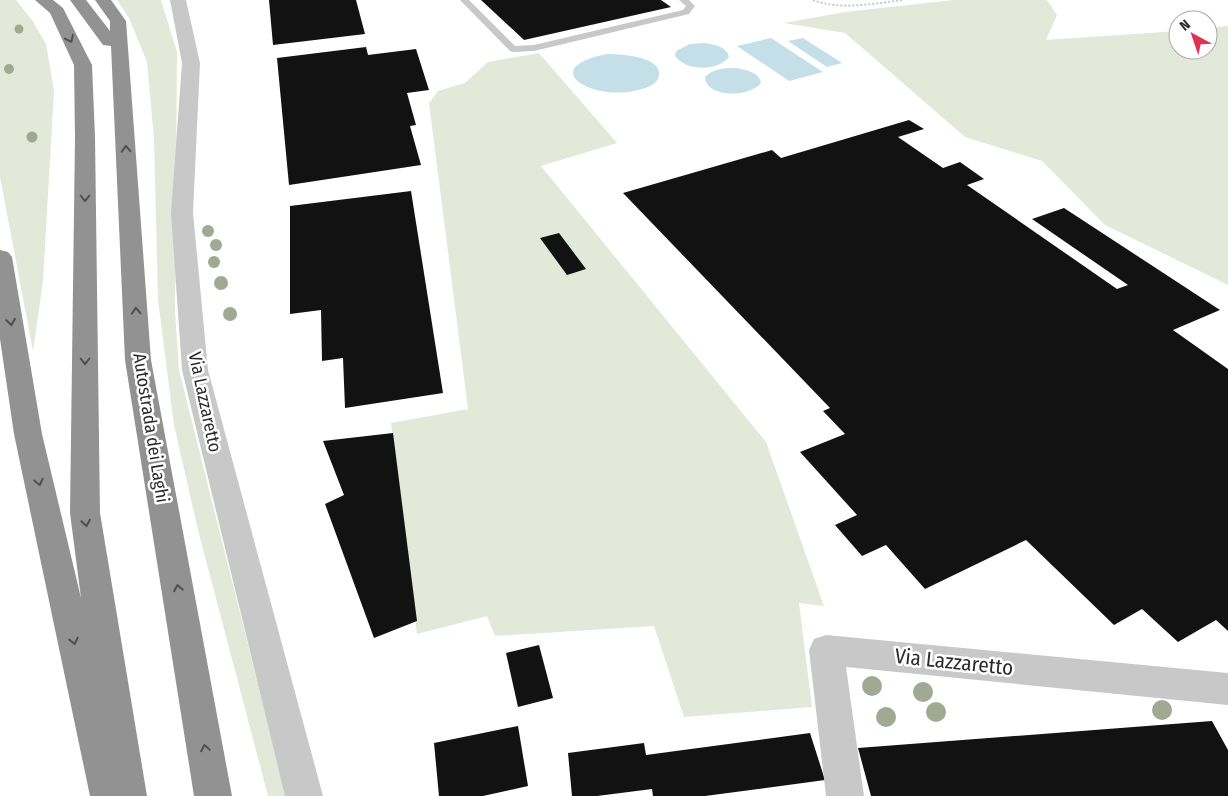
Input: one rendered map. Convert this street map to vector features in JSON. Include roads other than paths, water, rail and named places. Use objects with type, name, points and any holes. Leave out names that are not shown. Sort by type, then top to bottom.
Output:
[{"type":"highway","points":[[42,0],[57,11],[82,65],[85,137],[85,513],[128,796]]},
{"type":"highway","points":[[78,0],[121,56]]},
{"type":"highway","name":"Autostrada dei Laghi","points":[[103,0],[118,21],[138,360],[214,796]]},
{"type":"highway","points":[[0,257],[28,434],[109,796]]},
{"type":"street","name":"Via Lazzaretto","points":[[178,0],[191,63],[182,213],[195,370],[304,796]]},
{"type":"street","name":"Via Lazzaretto","points":[[844,796],[826,650],[1228,689]]},
{"type":"lane","points":[[464,0],[514,49],[534,48],[686,12],[691,6],[683,0]]},
{"type":"water","points":[[771,38],[823,72],[789,81],[737,46]]},
{"type":"water","points":[[803,38],[842,63],[827,67],[788,41]]},
{"type":"water","points":[[705,43],[723,48],[729,57],[718,65],[702,68],[687,65],[675,56],[676,51],[690,44]]},
{"type":"water","points":[[607,54],[647,60],[658,69],[658,79],[652,85],[642,89],[606,92],[591,88],[580,82],[574,75],[575,67],[586,60]]},
{"type":"water","points":[[724,68],[737,68],[755,74],[761,83],[747,91],[729,94],[712,89],[707,84],[705,77],[712,72]]}]
